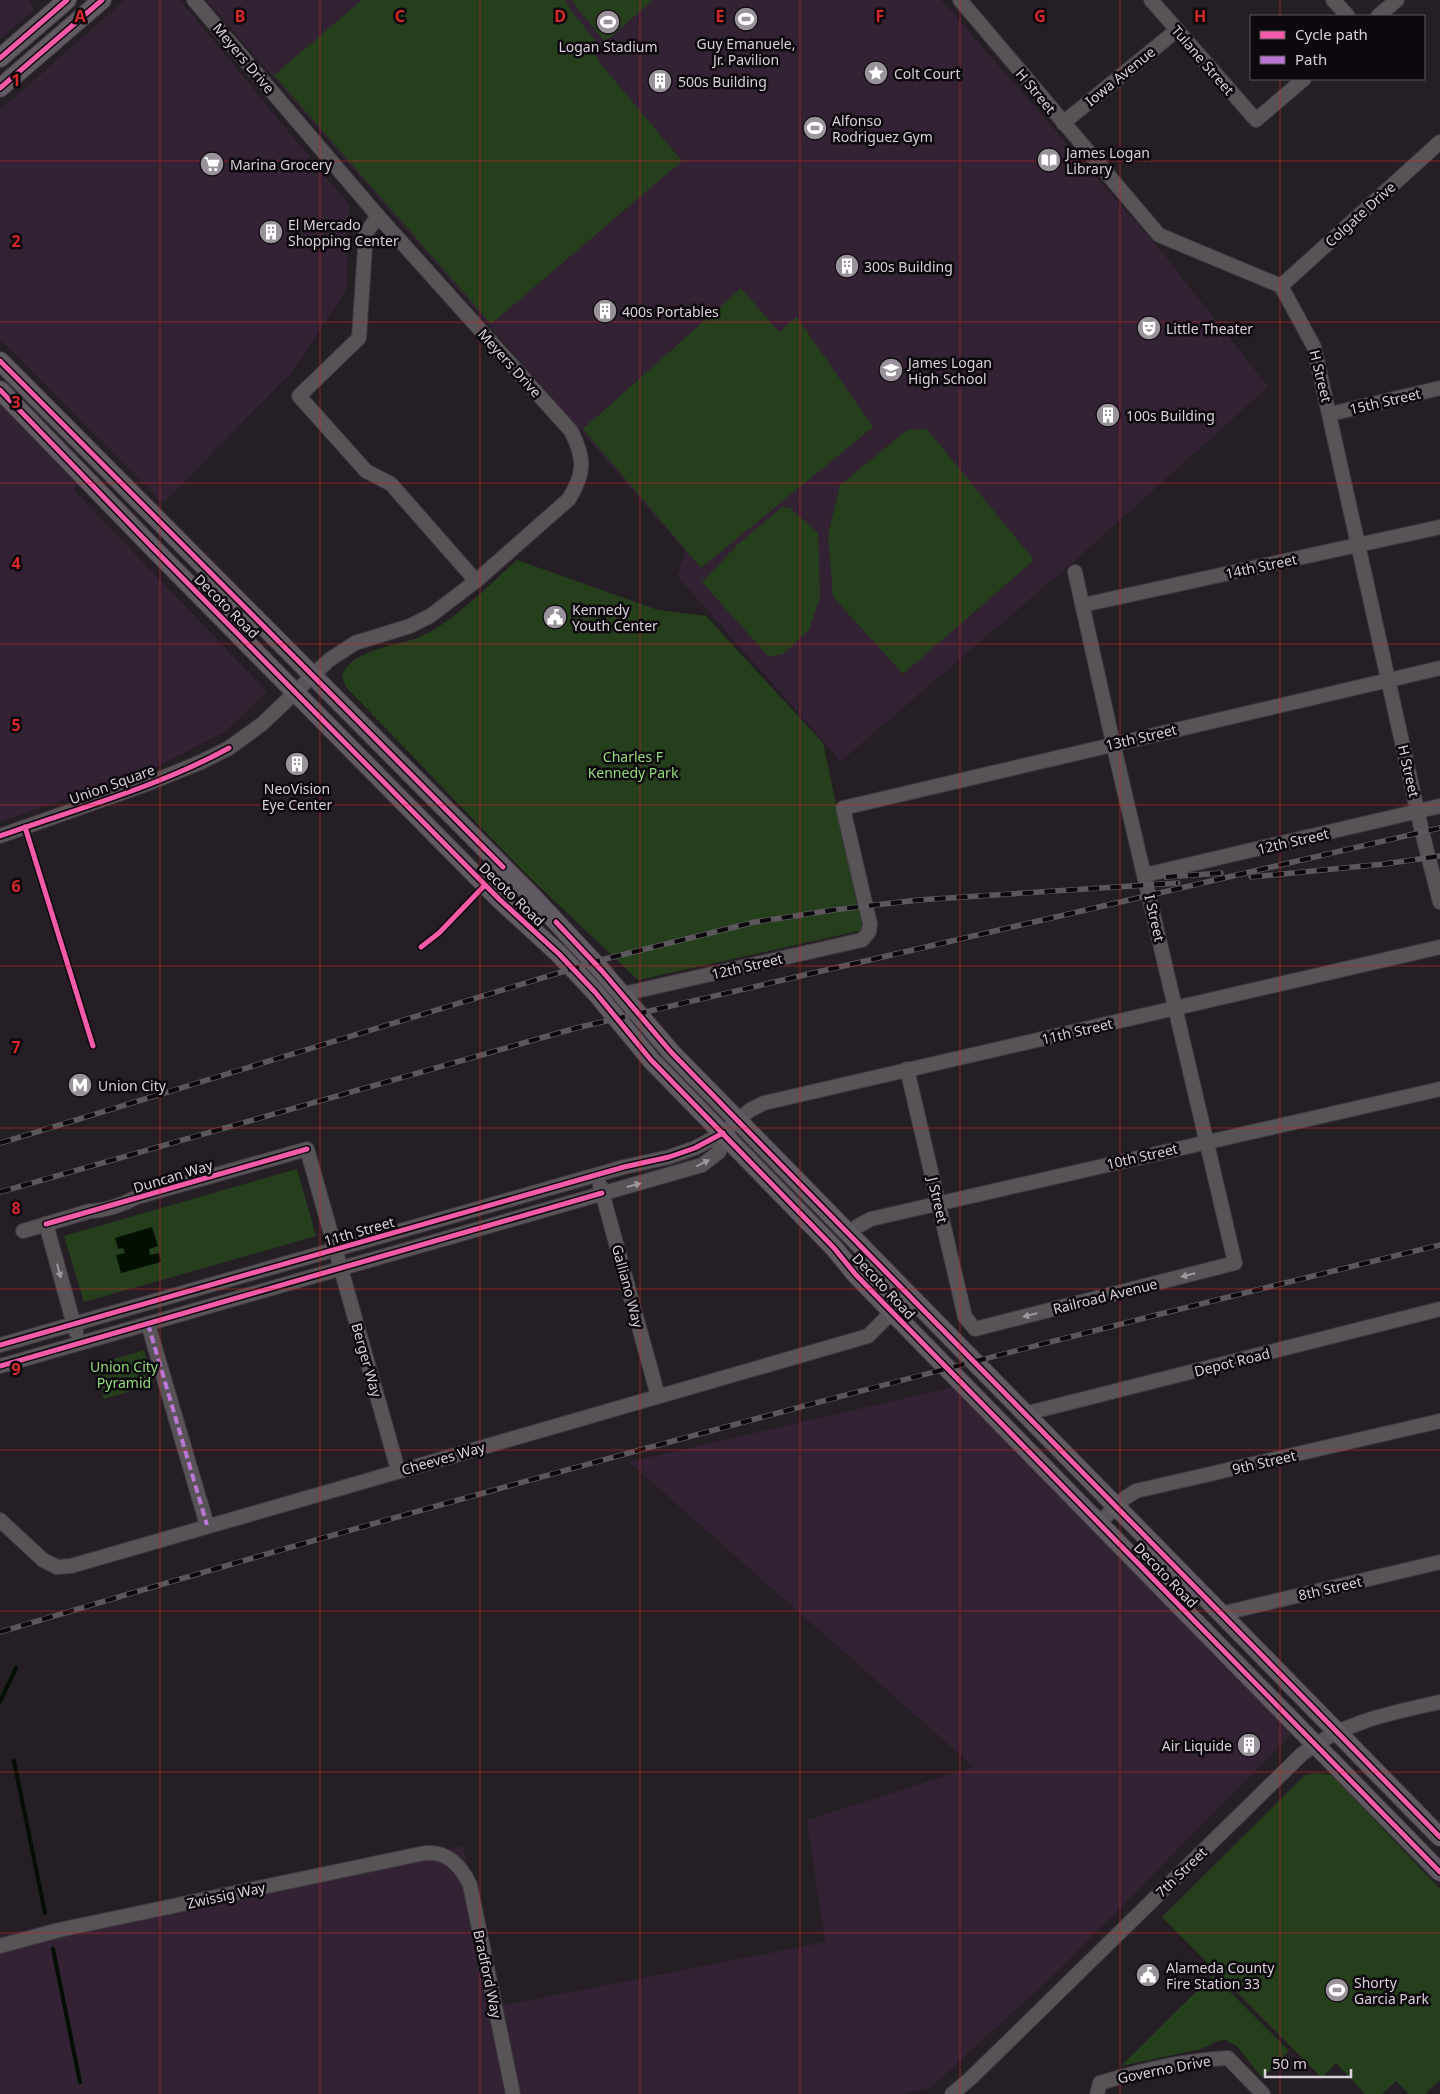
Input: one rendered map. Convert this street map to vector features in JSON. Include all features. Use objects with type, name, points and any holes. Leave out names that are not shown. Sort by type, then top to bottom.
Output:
[{"type":"main road","points":[[0,58],[67,0]]},
{"type":"main road","points":[[0,88],[102,0]]},
{"type":"main road","name":"Decoto Road","points":[[0,361],[311,676],[532,896],[623,994],[671,1052],[1440,1837]]},
{"type":"main road","points":[[0,373],[45,418],[58,420]]},
{"type":"main road","name":"Decoto Road","points":[[0,390],[492,892],[564,960],[595,992],[651,1060],[834,1248],[856,1275],[1440,1872]]},
{"type":"main road","points":[[44,435],[61,433],[64,435],[121,492],[144,507]]},
{"type":"street","name":"Meyers Drive","points":[[194,0],[378,216],[571,431],[581,456],[580,475],[569,499],[476,581],[430,616],[410,626],[355,643],[329,660],[311,676]]},
{"type":"street","name":"H Street","points":[[960,0],[1160,235],[1281,286],[1314,347],[1440,902]]},
{"type":"street","name":"Tulane Street","points":[[1151,0],[1256,120],[1303,80]]},
{"type":"street","points":[[1333,0],[1347,15]]},
{"type":"street","points":[[1379,15],[1397,0]]},
{"type":"street","name":"Iowa Avenue","points":[[1063,123],[1177,30]]},
{"type":"street","name":"Colgate Drive","points":[[1281,286],[1440,142]]},
{"type":"street","points":[[378,216],[366,233],[359,338],[299,396],[366,472],[391,484],[476,581]]},
{"type":"street","name":"15th Street","points":[[1330,414],[1440,388]]},
{"type":"street","name":"14th Street","points":[[1083,606],[1440,527]]},
{"type":"street","name":"I Street","points":[[1075,572],[1113,744],[1235,1263]]},
{"type":"street","name":"13th Street","points":[[869,932],[870,924],[843,808],[1440,668]]},
{"type":"street","name":"Union Square","points":[[0,836],[147,784],[215,756],[248,736],[311,676]]},
{"type":"street","name":"12th Street","points":[[1145,875],[1440,806]]},
{"type":"street","name":"12th Street","points":[[623,994],[862,940],[869,932]]},
{"type":"street","name":"11th Street","points":[[0,1345],[597,1175],[669,1157],[695,1148],[723,1133],[737,1120],[764,1102],[1440,947]]},
{"type":"street","name":"J Street","points":[[907,1069],[965,1317],[975,1329]]},
{"type":"street","name":"10th Street","points":[[849,1234],[866,1220],[938,1202],[1440,1089]]},
{"type":"street","name":"11th Street","points":[[0,1366],[702,1165],[719,1152],[723,1133]]},
{"type":"street","name":"Duncan Way","points":[[46,1224],[307,1149],[336,1249]]},
{"type":"street","name":"Galliano Way","points":[[597,1175],[658,1396]]},
{"type":"street","points":[[23,1231],[46,1224],[80,1344]]},
{"type":"street","name":"Berger Way","points":[[336,1249],[398,1470]]},
{"type":"street","name":"Railroad Avenue","points":[[975,1329],[1235,1263]]},
{"type":"street","name":"Depot Road","points":[[1024,1414],[1440,1309]]},
{"type":"street","name":"Cheeves Way","points":[[0,1520],[36,1555],[57,1567],[71,1566],[207,1525],[868,1336],[892,1312]]},
{"type":"street","points":[[148,1324],[207,1525]]},
{"type":"street","name":"9th Street","points":[[1099,1523],[1136,1491],[1440,1421]]},
{"type":"street","name":"8th Street","points":[[1220,1614],[1440,1562]]},
{"type":"street","name":"7th Street","points":[[952,2094],[971,2078],[1315,1744],[1336,1731],[1372,1717],[1440,1702]]},
{"type":"street","name":"Zwissig Way","points":[[0,1946],[59,1930],[424,1853],[438,1854],[452,1860]]},
{"type":"street","name":"Bradford Way","points":[[452,1860],[463,1870],[470,1885],[513,2094]]},
{"type":"street","name":"Governo Drive","points":[[1099,2088],[1210,2059],[1228,2058],[1263,2094]]},
{"type":"shaded area","points":[[0,0],[28,0],[35,9],[0,39]]},
{"type":"shaded area","name":"El Mercado Shopping Center","points":[[125,0],[180,0],[350,206],[346,290],[293,371],[163,503],[0,339],[0,110]]},
{"type":"shaded area","name":"James Logan High School","points":[[206,0],[941,0],[1162,252],[1268,387],[1080,556],[841,761],[677,576],[686,552]]},
{"type":"shaded area","points":[[0,405],[77,485],[73,489],[267,692],[226,731],[150,770],[0,822]]},
{"type":"shaded area","points":[[152,1227],[158,1246],[149,1249],[150,1255],[159,1253],[161,1262],[121,1273],[116,1255],[125,1253],[123,1248],[118,1249],[115,1238]]},
{"type":"shaded area","points":[[958,1386],[1295,1730],[1058,1971],[930,2088],[904,2094],[0,2094],[0,1936],[56,1923],[463,1846],[500,2006],[825,1942],[807,1820],[974,1767],[629,1462]]},
{"type":"green space","points":[[362,0],[565,0],[597,43],[594,53],[600,63],[682,161],[491,324],[274,75]]},
{"type":"green space","name":"Logan Stadium","points":[[571,0],[653,0],[605,42]]},
{"type":"green space","points":[[741,288],[779,332],[797,317],[873,427],[701,568],[583,429]]},
{"type":"green space","points":[[927,429],[1034,560],[903,674],[833,597],[828,535],[840,485],[907,430]]},
{"type":"green space","points":[[782,507],[790,508],[818,533],[820,597],[809,630],[783,654],[769,657],[702,582],[737,545]]},
{"type":"green space","name":"Charles F Kennedy Park","points":[[517,560],[658,610],[706,616],[823,743],[863,930],[638,980],[525,873],[346,687],[342,677],[346,668],[353,661],[374,651],[417,638],[443,624],[469,604]]},
{"type":"green space","points":[[297,1169],[316,1236],[84,1302],[64,1236]]},
{"type":"green space","name":"Union City Pyramid","points":[[144,1350],[154,1384],[104,1399],[94,1365]]},
{"type":"green space","name":"Shorty Garcia Park","points":[[1318,1773],[1332,1775],[1440,1889],[1440,2080],[1425,2094],[1409,2094],[1396,2081],[1382,2094],[1365,2094],[1336,2063],[1322,2078],[1162,1917],[1305,1775]]},
{"type":"green space","points":[[1213,1975],[1289,2051],[1262,2078],[1237,2046],[1225,2040],[1218,2041],[1201,2049],[1121,2066]]},
{"type":"waterway","points":[[0,1702],[16,1668]]},
{"type":"waterway","points":[[14,1761],[45,1913]]},
{"type":"waterway","points":[[53,1949],[80,2082]]},
{"type":"railway","points":[[0,1192],[576,1028],[1440,828]]},
{"type":"railway","points":[[1251,877],[1384,864],[1440,856]]},
{"type":"railway","points":[[1166,877],[1221,873]]},
{"type":"railway","points":[[0,1143],[601,960],[755,922],[918,900],[1178,883]]},
{"type":"railway","points":[[0,1632],[358,1528],[717,1429],[1078,1335],[1440,1245]]},
{"type":"marked path","points":[[148,1324],[207,1525]]},
{"type":"cycle path","points":[[0,58],[67,0]]},
{"type":"cycle path","points":[[0,88],[102,0]]},
{"type":"cycle path","points":[[0,361],[503,867]]},
{"type":"cycle path","points":[[0,390],[499,899],[559,954],[595,992],[651,1060],[834,1248],[856,1275],[1440,1872]]},
{"type":"cycle path","points":[[0,836],[145,786],[202,762],[229,748]]},
{"type":"cycle path","points":[[25,827],[93,1046]]},
{"type":"cycle path","points":[[421,947],[439,933],[485,885]]},
{"type":"cycle path","points":[[556,922],[602,971],[671,1052],[1440,1837]]},
{"type":"cycle path","points":[[0,1345],[624,1167],[669,1157],[695,1148],[723,1133]]},
{"type":"cycle path","points":[[46,1224],[307,1149]]},
{"type":"cycle path","points":[[0,1366],[602,1193]]},
{"type":"place","name":"Guy Emanuele, Jr. Pavilion","points":[[746,19]]},
{"type":"place","name":"Logan Stadium","points":[[608,22]]},
{"type":"place","name":"Colt Court","points":[[876,73]]},
{"type":"place","name":"500s Building","points":[[660,81]]},
{"type":"place","name":"Alfonso Rodriguez Gym","points":[[815,128]]},
{"type":"place","name":"James Logan Library","points":[[1049,160]]},
{"type":"place","name":"Marina Grocery","points":[[212,164]]},
{"type":"place","name":"El Mercado Shopping Center","points":[[271,232]]},
{"type":"place","name":"300s Building","points":[[847,266]]},
{"type":"place","name":"400s Portables","points":[[605,311]]},
{"type":"place","name":"Little Theater","points":[[1149,328]]},
{"type":"place","name":"James Logan High School","points":[[891,370]]},
{"type":"place","name":"100s Building","points":[[1108,415]]},
{"type":"place","name":"Kennedy Youth Center","points":[[555,617]]},
{"type":"place","name":"NeoVision Eye Center","points":[[297,764]]},
{"type":"place","name":"Union City","points":[[80,1085]]},
{"type":"place","name":"Air Liquide","points":[[1249,1745]]},
{"type":"place","name":"Alameda County Fire Station 33","points":[[1148,1975]]},
{"type":"place","name":"Shorty Garcia Park","points":[[1337,1990]]}]
